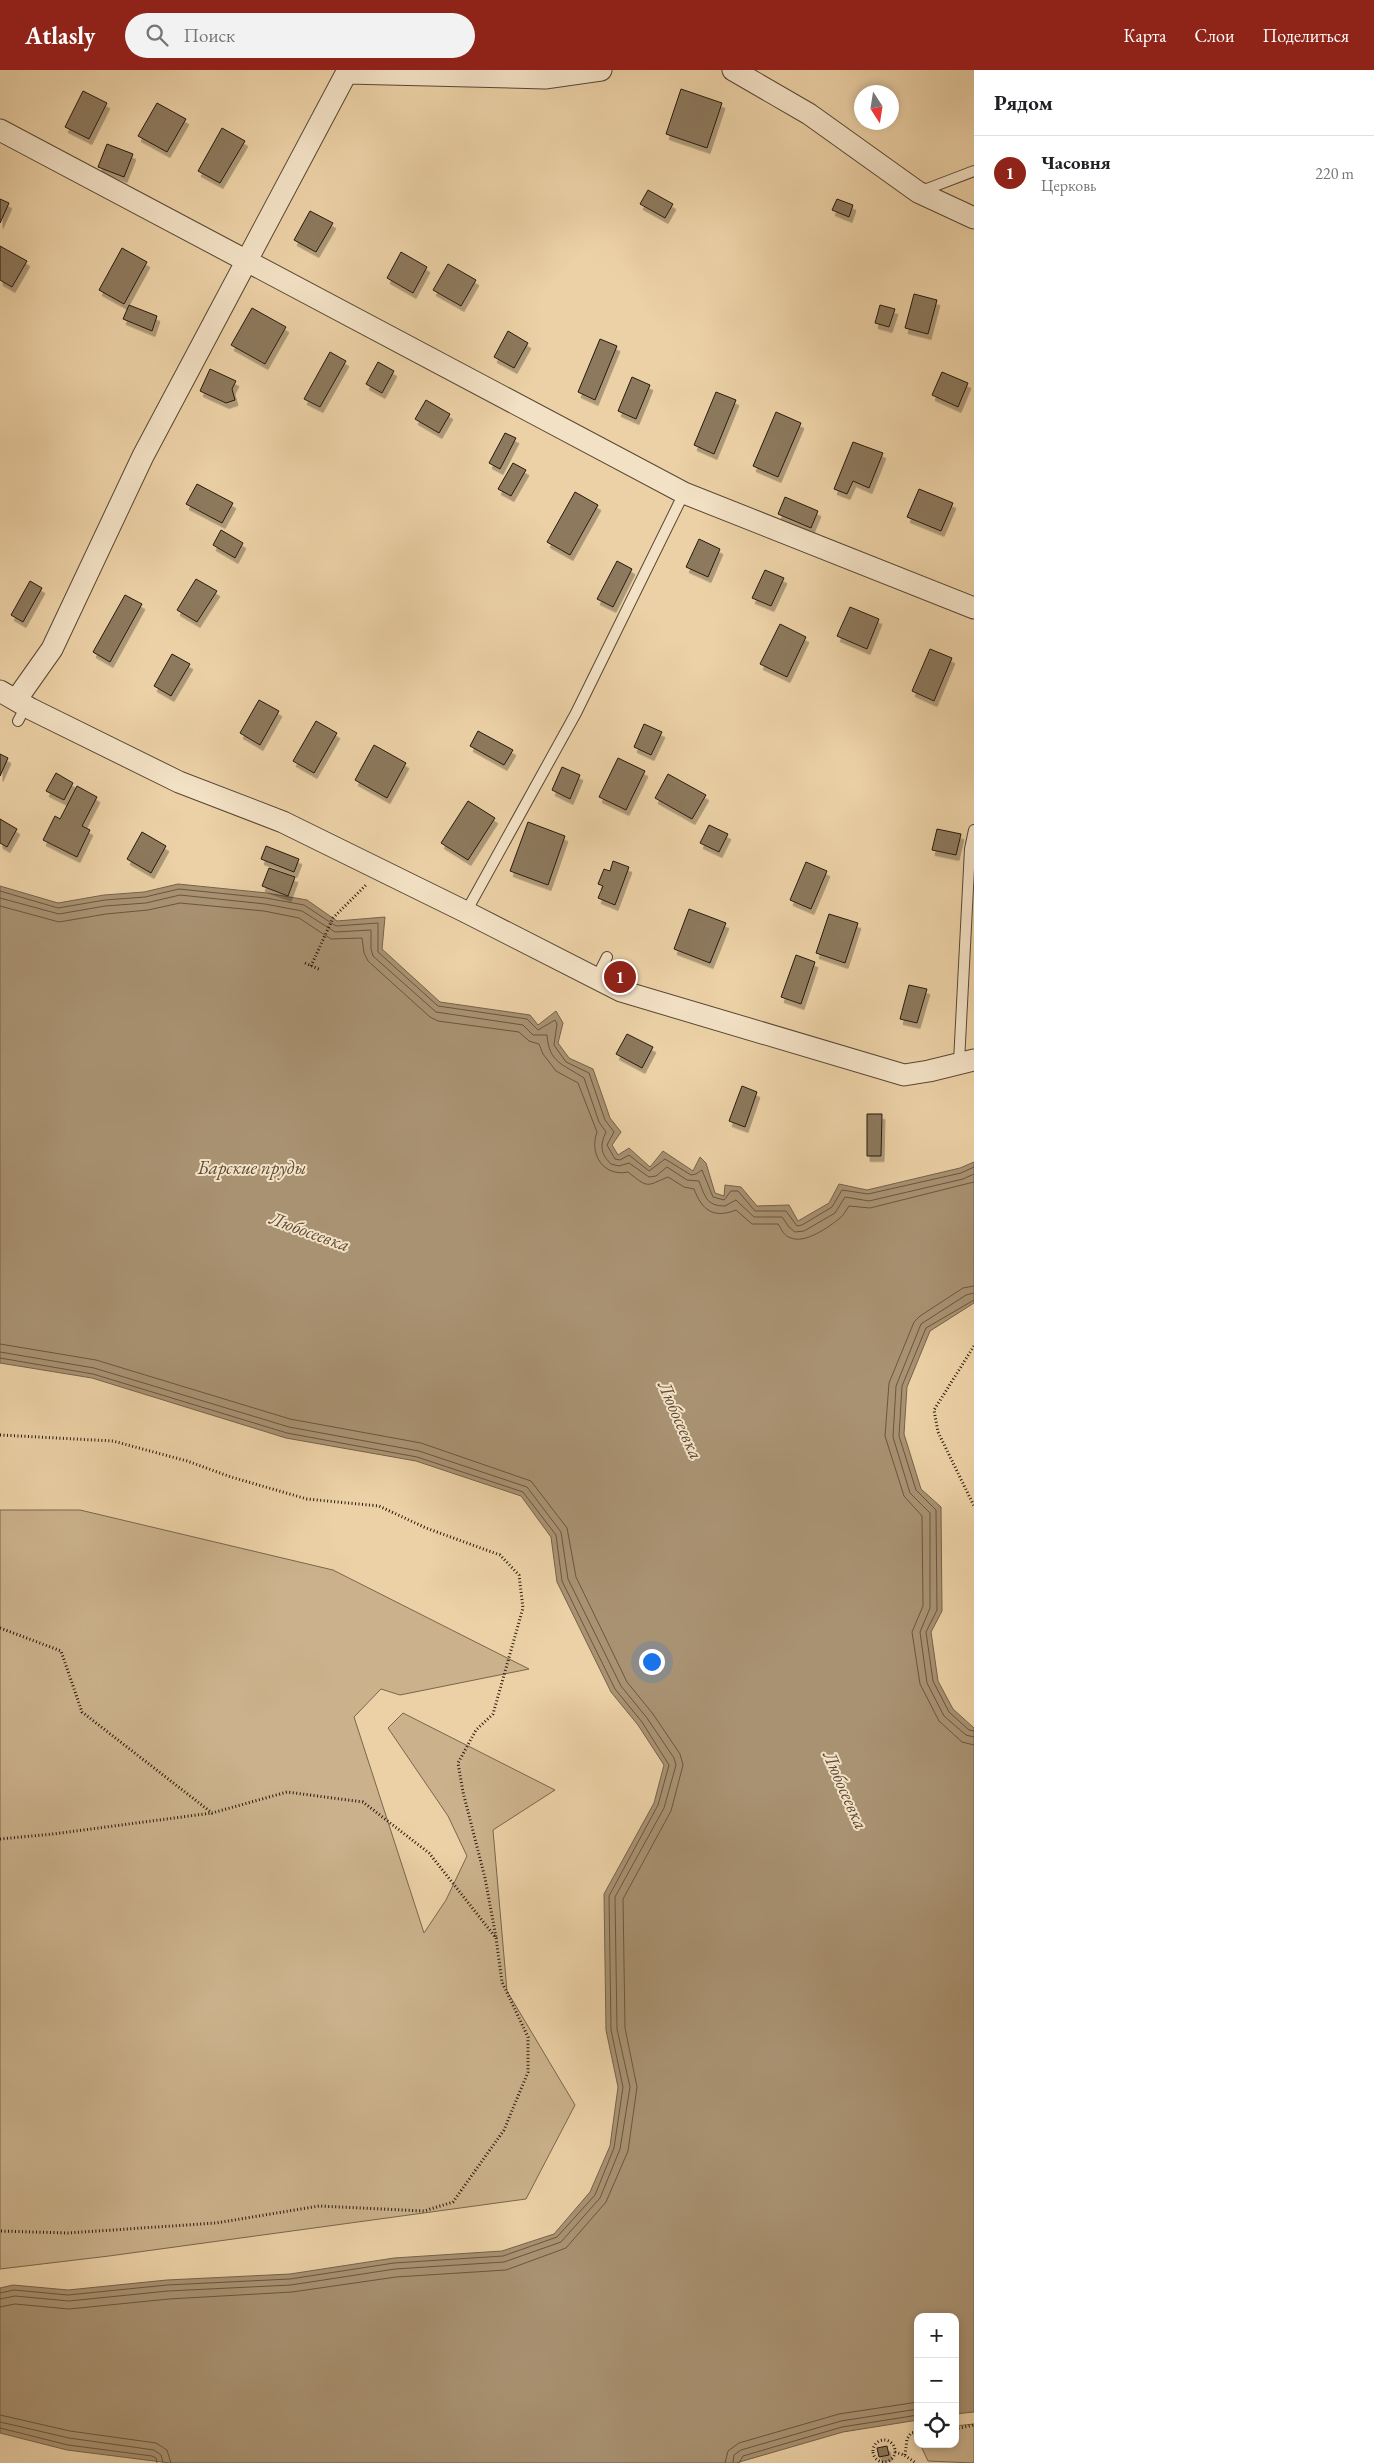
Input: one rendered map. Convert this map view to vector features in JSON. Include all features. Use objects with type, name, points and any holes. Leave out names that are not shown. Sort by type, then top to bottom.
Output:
[{"type":"street","points":[[601,70],[545,78],[348,71],[245,261],[143,456],[52,649],[15,705],[179,782],[283,822],[621,991],[904,1074],[929,1071],[966,1061]]},
{"type":"street","points":[[733,70],[809,114],[918,192],[974,218]]},
{"type":"street","points":[[0,130],[684,493],[974,608]]},
{"type":"lane","points":[[918,192],[974,171]]},
{"type":"lane","points":[[466,912],[576,713],[684,493]]},
{"type":"lane","points":[[966,1061],[970,849],[974,830]]},
{"type":"lane","points":[[596,979],[607,957]]},
{"type":"path","points":[[311,966],[333,918],[362,890],[376,868]]},
{"type":"path","points":[[306,963],[321,970]]},
{"type":"path","points":[[974,1346],[934,1410],[938,1432],[974,1506]]},
{"type":"path","points":[[0,1434],[113,1441],[187,1461],[231,1477],[307,1499],[379,1506],[426,1528],[500,1555],[518,1575],[523,1608],[493,1714],[476,1730],[458,1763],[463,1792],[485,1878],[502,1982],[528,2037],[528,2072],[504,2130],[453,2202],[424,2211],[319,2206],[216,2223],[68,2233],[0,2231]]},
{"type":"path","points":[[0,1628],[60,1651],[82,1712],[212,1813]]},
{"type":"path","points":[[0,1839],[212,1813],[287,1792],[362,1802],[430,1853],[496,1938]]},
{"type":"path","points":[[959,2428],[974,2425]]},
{"type":"path","points":[[905,2455],[907,2439],[914,2433]]},
{"type":"path","points":[[887,2441],[895,2449],[895,2452],[888,2461],[879,2462],[875,2459],[873,2447],[878,2442],[887,2441]]},
{"type":"path","points":[[895,2452],[905,2455],[916,2463]]},
{"type":"shaded area","points":[[0,1510],[80,1510],[333,1570],[529,1669],[400,1695],[381,1689],[354,1717],[424,1933],[446,1900],[467,1856],[448,1816],[388,1728],[403,1713],[555,1790],[493,1830],[507,1991],[575,2105],[526,2199],[0,2269]]},
{"type":"shaded area","points":[[974,2424],[974,2463],[928,2461],[922,2448],[959,2448],[959,2426]]},
{"type":"water","name":"Барские пруды","points":[[178,884],[267,893],[307,900],[337,921],[385,917],[382,949],[440,1002],[530,1015],[538,1025],[556,1011],[563,1023],[558,1043],[569,1058],[593,1069],[610,1118],[621,1132],[612,1145],[618,1155],[629,1148],[650,1167],[663,1151],[693,1171],[700,1157],[706,1163],[715,1193],[724,1196],[725,1185],[741,1187],[757,1206],[789,1205],[798,1221],[829,1203],[839,1184],[867,1190],[960,1168],[974,1162],[974,1303],[930,1331],[907,1387],[904,1434],[921,1489],[941,1507],[942,1611],[931,1632],[938,1681],[953,1709],[974,1728],[974,2412],[959,2414],[959,2313],[914,2313],[914,2421],[843,2432],[736,2463],[170,2463],[67,2450],[0,2433],[0,2288],[13,2285],[68,2290],[167,2280],[290,2274],[394,2258],[502,2251],[554,2234],[590,2192],[610,2146],[618,2087],[606,2030],[604,1894],[654,1803],[664,1765],[638,1725],[611,1692],[557,1582],[551,1537],[521,1496],[416,1461],[286,1438],[92,1378],[0,1363],[0,886],[58,903],[104,895],[144,892]]},
{"type":"building","points":[[681,89],[722,103],[707,148],[666,134]]},
{"type":"building","points":[[83,91],[107,103],[89,139],[65,127]]},
{"type":"building","points":[[157,103],[186,119],[167,152],[138,136]]},
{"type":"building","points":[[222,128],[245,141],[220,183],[198,171]]},
{"type":"building","points":[[107,144],[133,154],[124,177],[98,167]]},
{"type":"building","points":[[648,190],[673,204],[665,218],[640,204]]},
{"type":"building","points":[[0,199],[9,203],[0,223]]},
{"type":"building","points":[[837,199],[853,205],[849,217],[832,210]]},
{"type":"building","points":[[310,211],[333,223],[316,252],[294,240]]},
{"type":"building","points":[[0,246],[27,261],[12,287],[0,280]]},
{"type":"building","points":[[122,248],[147,262],[124,304],[99,290]]},
{"type":"building","points":[[401,252],[427,267],[413,293],[387,278]]},
{"type":"building","points":[[448,264],[476,280],[461,306],[433,290]]},
{"type":"building","points":[[914,294],[937,300],[928,334],[905,328]]},
{"type":"building","points":[[129,305],[157,316],[152,331],[123,319]]},
{"type":"building","points":[[880,305],[895,309],[889,327],[875,323]]},
{"type":"building","points":[[252,308],[286,327],[265,364],[231,345]]},
{"type":"building","points":[[508,331],[528,343],[514,368],[494,357]]},
{"type":"building","points":[[600,339],[617,346],[595,400],[578,392]]},
{"type":"building","points":[[330,352],[346,361],[320,407],[304,399]]},
{"type":"building","points":[[378,362],[394,371],[382,393],[366,384]]},
{"type":"building","points":[[210,369],[236,381],[232,389],[235,400],[226,403],[200,391]]},
{"type":"building","points":[[942,372],[968,383],[958,407],[932,395]]},
{"type":"building","points":[[632,377],[650,385],[636,419],[618,411]]},
{"type":"building","points":[[716,392],[736,400],[714,454],[694,445]]},
{"type":"building","points":[[426,400],[450,414],[439,433],[415,419]]},
{"type":"building","points":[[776,412],[801,423],[778,477],[753,466]]},
{"type":"building","points":[[505,433],[516,438],[500,469],[489,463]]},
{"type":"building","points":[[853,442],[883,453],[869,488],[853,481],[847,494],[834,489]]},
{"type":"building","points":[[513,463],[526,470],[511,496],[498,489]]},
{"type":"building","points":[[197,484],[233,503],[222,523],[186,504]]},
{"type":"building","points":[[919,489],[953,503],[941,531],[907,517]]},
{"type":"building","points":[[575,492],[598,505],[570,555],[547,542]]},
{"type":"building","points":[[785,497],[818,511],[811,528],[778,514]]},
{"type":"building","points":[[221,530],[243,543],[235,558],[213,545]]},
{"type":"building","points":[[699,539],[720,549],[708,577],[686,567]]},
{"type":"building","points":[[617,561],[632,569],[613,607],[597,599]]},
{"type":"building","points":[[765,570],[784,578],[771,606],[752,598]]},
{"type":"building","points":[[196,579],[217,591],[197,622],[177,610]]},
{"type":"building","points":[[30,581],[42,588],[23,622],[11,615]]},
{"type":"building","points":[[125,595],[142,604],[110,662],[93,652]]},
{"type":"building","points":[[850,607],[879,619],[867,649],[837,636]]},
{"type":"building","points":[[780,624],[806,637],[787,677],[760,664]]},
{"type":"building","points":[[930,649],[952,658],[934,701],[912,691]]},
{"type":"building","points":[[172,654],[190,664],[171,696],[154,686]]},
{"type":"building","points":[[259,700],[279,711],[260,745],[240,733]]},
{"type":"building","points":[[316,721],[337,733],[314,773],[293,761]]},
{"type":"building","points":[[644,724],[662,732],[651,755],[634,747]]},
{"type":"building","points":[[478,731],[513,750],[504,765],[470,746]]},
{"type":"building","points":[[374,745],[406,763],[387,798],[355,780]]},
{"type":"building","points":[[0,754],[8,758],[0,776]]},
{"type":"building","points":[[618,758],[645,771],[626,810],[599,797]]},
{"type":"building","points":[[562,767],[580,775],[570,799],[552,790]]},
{"type":"building","points":[[56,773],[73,783],[64,800],[46,791]]},
{"type":"building","points":[[668,774],[706,795],[692,819],[655,798]]},
{"type":"building","points":[[77,786],[97,797],[82,826],[90,830],[77,857],[43,840],[55,816],[60,819]]},
{"type":"building","points":[[468,801],[495,818],[468,860],[441,843]]},
{"type":"building","points":[[0,819],[17,829],[7,847],[0,843]]},
{"type":"building","points":[[528,822],[565,836],[548,885],[510,871]]},
{"type":"building","points":[[709,825],[728,834],[719,852],[700,843]]},
{"type":"building","points":[[937,829],[961,834],[956,855],[932,850]]},
{"type":"building","points":[[142,832],[166,846],[151,873],[127,859]]},
{"type":"building","points":[[266,846],[299,859],[294,872],[261,859]]},
{"type":"building","points":[[613,861],[629,867],[615,905],[598,898],[603,886],[598,884],[604,869],[610,871]]},
{"type":"building","points":[[806,862],[827,871],[811,909],[790,900]]},
{"type":"building","points":[[269,868],[295,877],[288,896],[262,886]]},
{"type":"building","points":[[689,909],[726,923],[710,963],[674,949]]},
{"type":"building","points":[[829,914],[858,923],[845,963],[816,953]]},
{"type":"building","points":[[796,955],[815,962],[801,1004],[781,997]]},
{"type":"building","points":[[617,970],[627,974],[622,984],[613,980]]},
{"type":"building","points":[[909,985],[927,989],[917,1023],[900,1019]]},
{"type":"building","points":[[627,1034],[653,1047],[642,1068],[616,1054]]},
{"type":"building","points":[[742,1086],[757,1092],[745,1127],[729,1121]]},
{"type":"building","points":[[867,1114],[882,1114],[881,1156],[867,1156]]},
{"type":"building","points":[[887,2446],[889,2455],[879,2457],[877,2448]]},
{"type":"place","name":"Часовня","points":[[620,977]]},
{"type":"water label","name":"Любосеевка","points":[[310,1231]]},
{"type":"water label","name":"Любосеевка","points":[[681,1420]]},
{"type":"water label","name":"Любосеевка","points":[[846,1790]]}]
